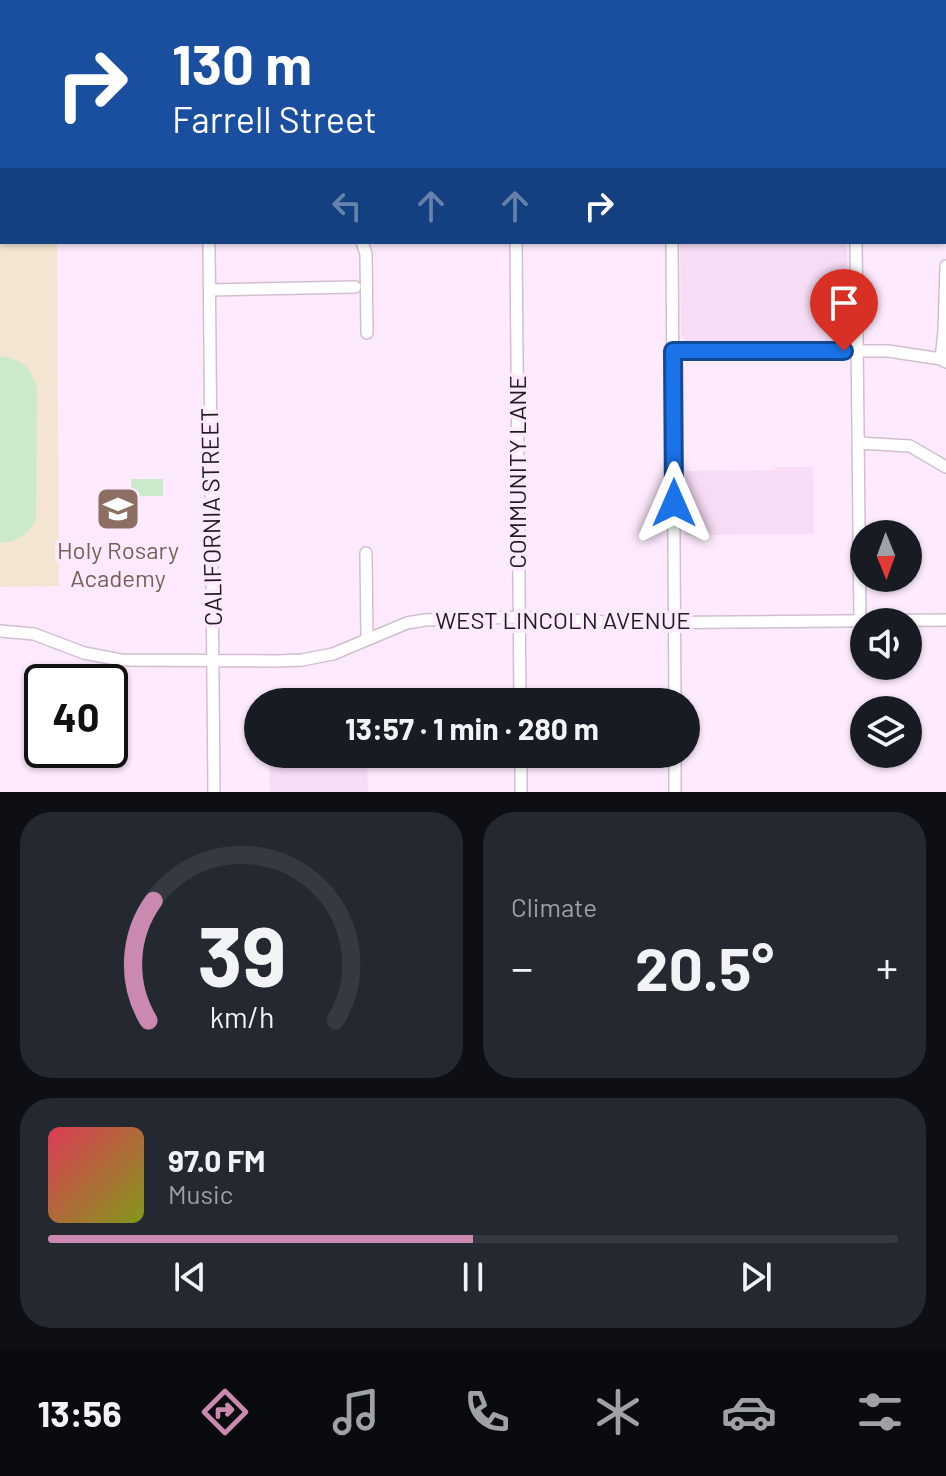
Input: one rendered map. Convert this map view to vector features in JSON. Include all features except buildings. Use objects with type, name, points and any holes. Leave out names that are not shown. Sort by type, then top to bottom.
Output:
[{"type":"street","name":"CALIFORNIA STREET","points":[[209,244],[214,792]]},
{"type":"street","points":[[363,244],[366,254],[367,333]]},
{"type":"street","name":"COMMUNITY LANE","points":[[516,244],[520,688]]},
{"type":"street","points":[[672,244],[675,688]]},
{"type":"street","points":[[856,244],[860,608]]},
{"type":"street","points":[[673,351],[888,351],[943,360],[946,266]]},
{"type":"street","points":[[210,290],[355,287]]},
{"type":"street","points":[[859,443],[910,446],[946,467]]},
{"type":"street","points":[[366,553],[367,639]]},
{"type":"street","name":"WEST LINCOLN AVENUE","points":[[0,631],[34,634],[84,653],[110,659],[302,660],[333,654],[407,623],[425,620],[520,617],[587,622],[850,620]]},
{"type":"street","name":"WEST LINCOLN AVENUE","points":[[922,620],[946,620]]},
{"type":"street","points":[[521,768],[521,792]]},
{"type":"street","points":[[675,768],[675,792]]},
{"type":"shaded area","points":[[0,244],[57,244],[59,586],[0,587]]},
{"type":"shaded area","points":[[680,244],[847,244],[847,338],[839,343],[687,344],[681,335]]},
{"type":"shaded area","points":[[775,467],[813,467],[814,534],[684,535],[683,471],[775,470]]},
{"type":"shaded area","points":[[269,768],[367,768],[368,792],[270,792]]},
{"type":"green space","points":[[0,356],[24,365],[37,388],[36,518],[22,536],[0,543]]},
{"type":"green space","points":[[131,479],[163,479],[163,496],[131,496]]},
{"type":"place","name":"Holy Rosary Academy","points":[[118,509]]},
{"type":"route","points":[[674,503],[673,351],[844,351]]}]
